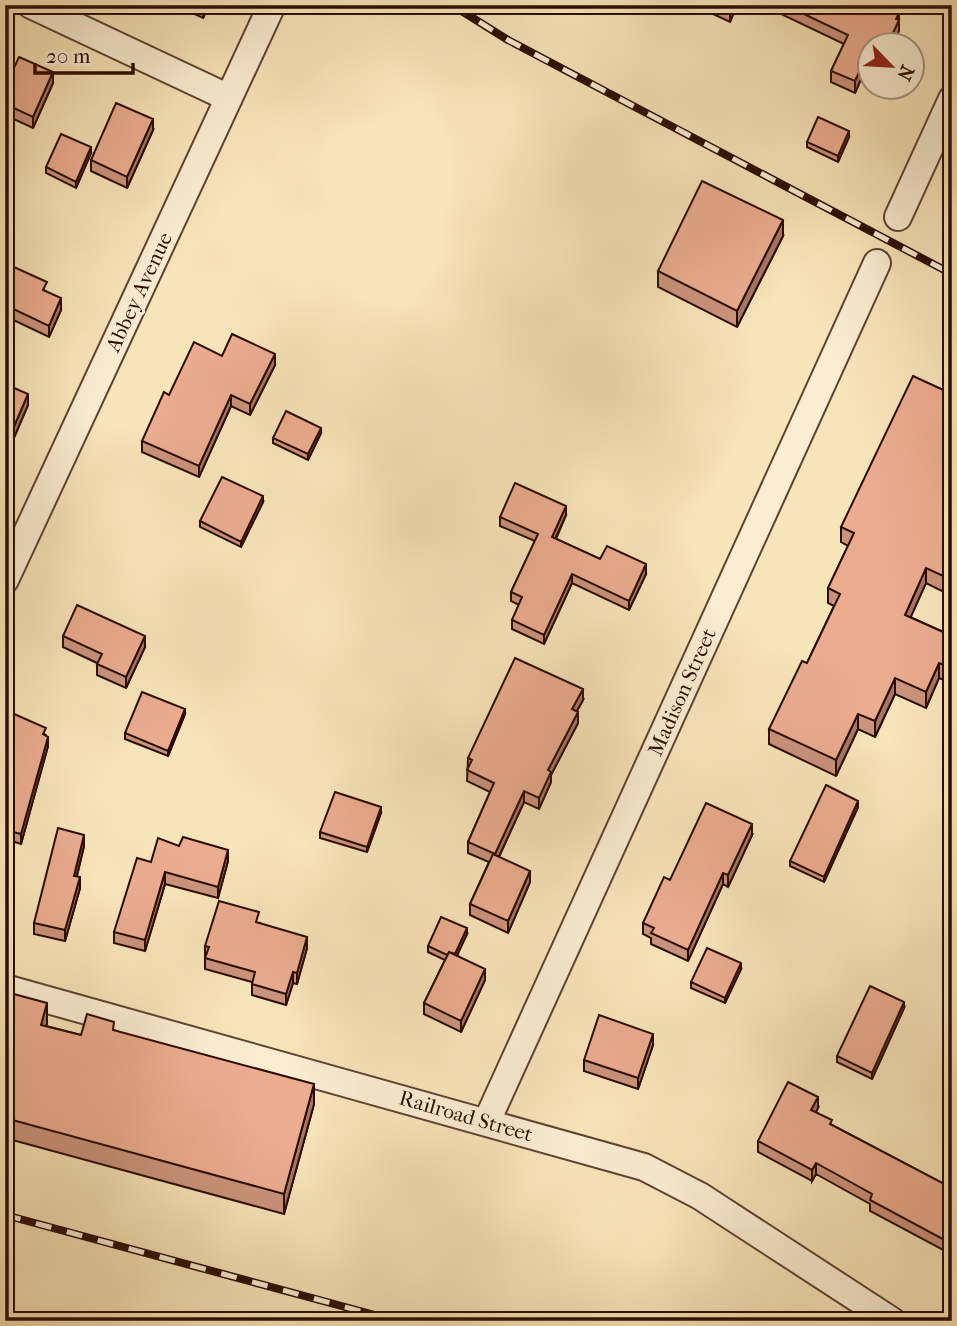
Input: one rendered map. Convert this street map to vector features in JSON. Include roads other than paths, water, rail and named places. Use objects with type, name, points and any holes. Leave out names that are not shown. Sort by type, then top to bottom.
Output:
[{"type":"street","points":[[31,5],[229,98]]},
{"type":"street","name":"Abbey Avenue","points":[[5,580],[272,5]]},
{"type":"street","points":[[898,217],[952,99]]},
{"type":"street","name":"Madison Street","points":[[487,1121],[877,263]]},
{"type":"street","name":"Railroad Street","points":[[5,988],[644,1167],[673,1180],[892,1321]]},
{"type":"railway","points":[[452,5],[508,40],[952,274]]},
{"type":"railway","points":[[5,1215],[397,1321]]}]
